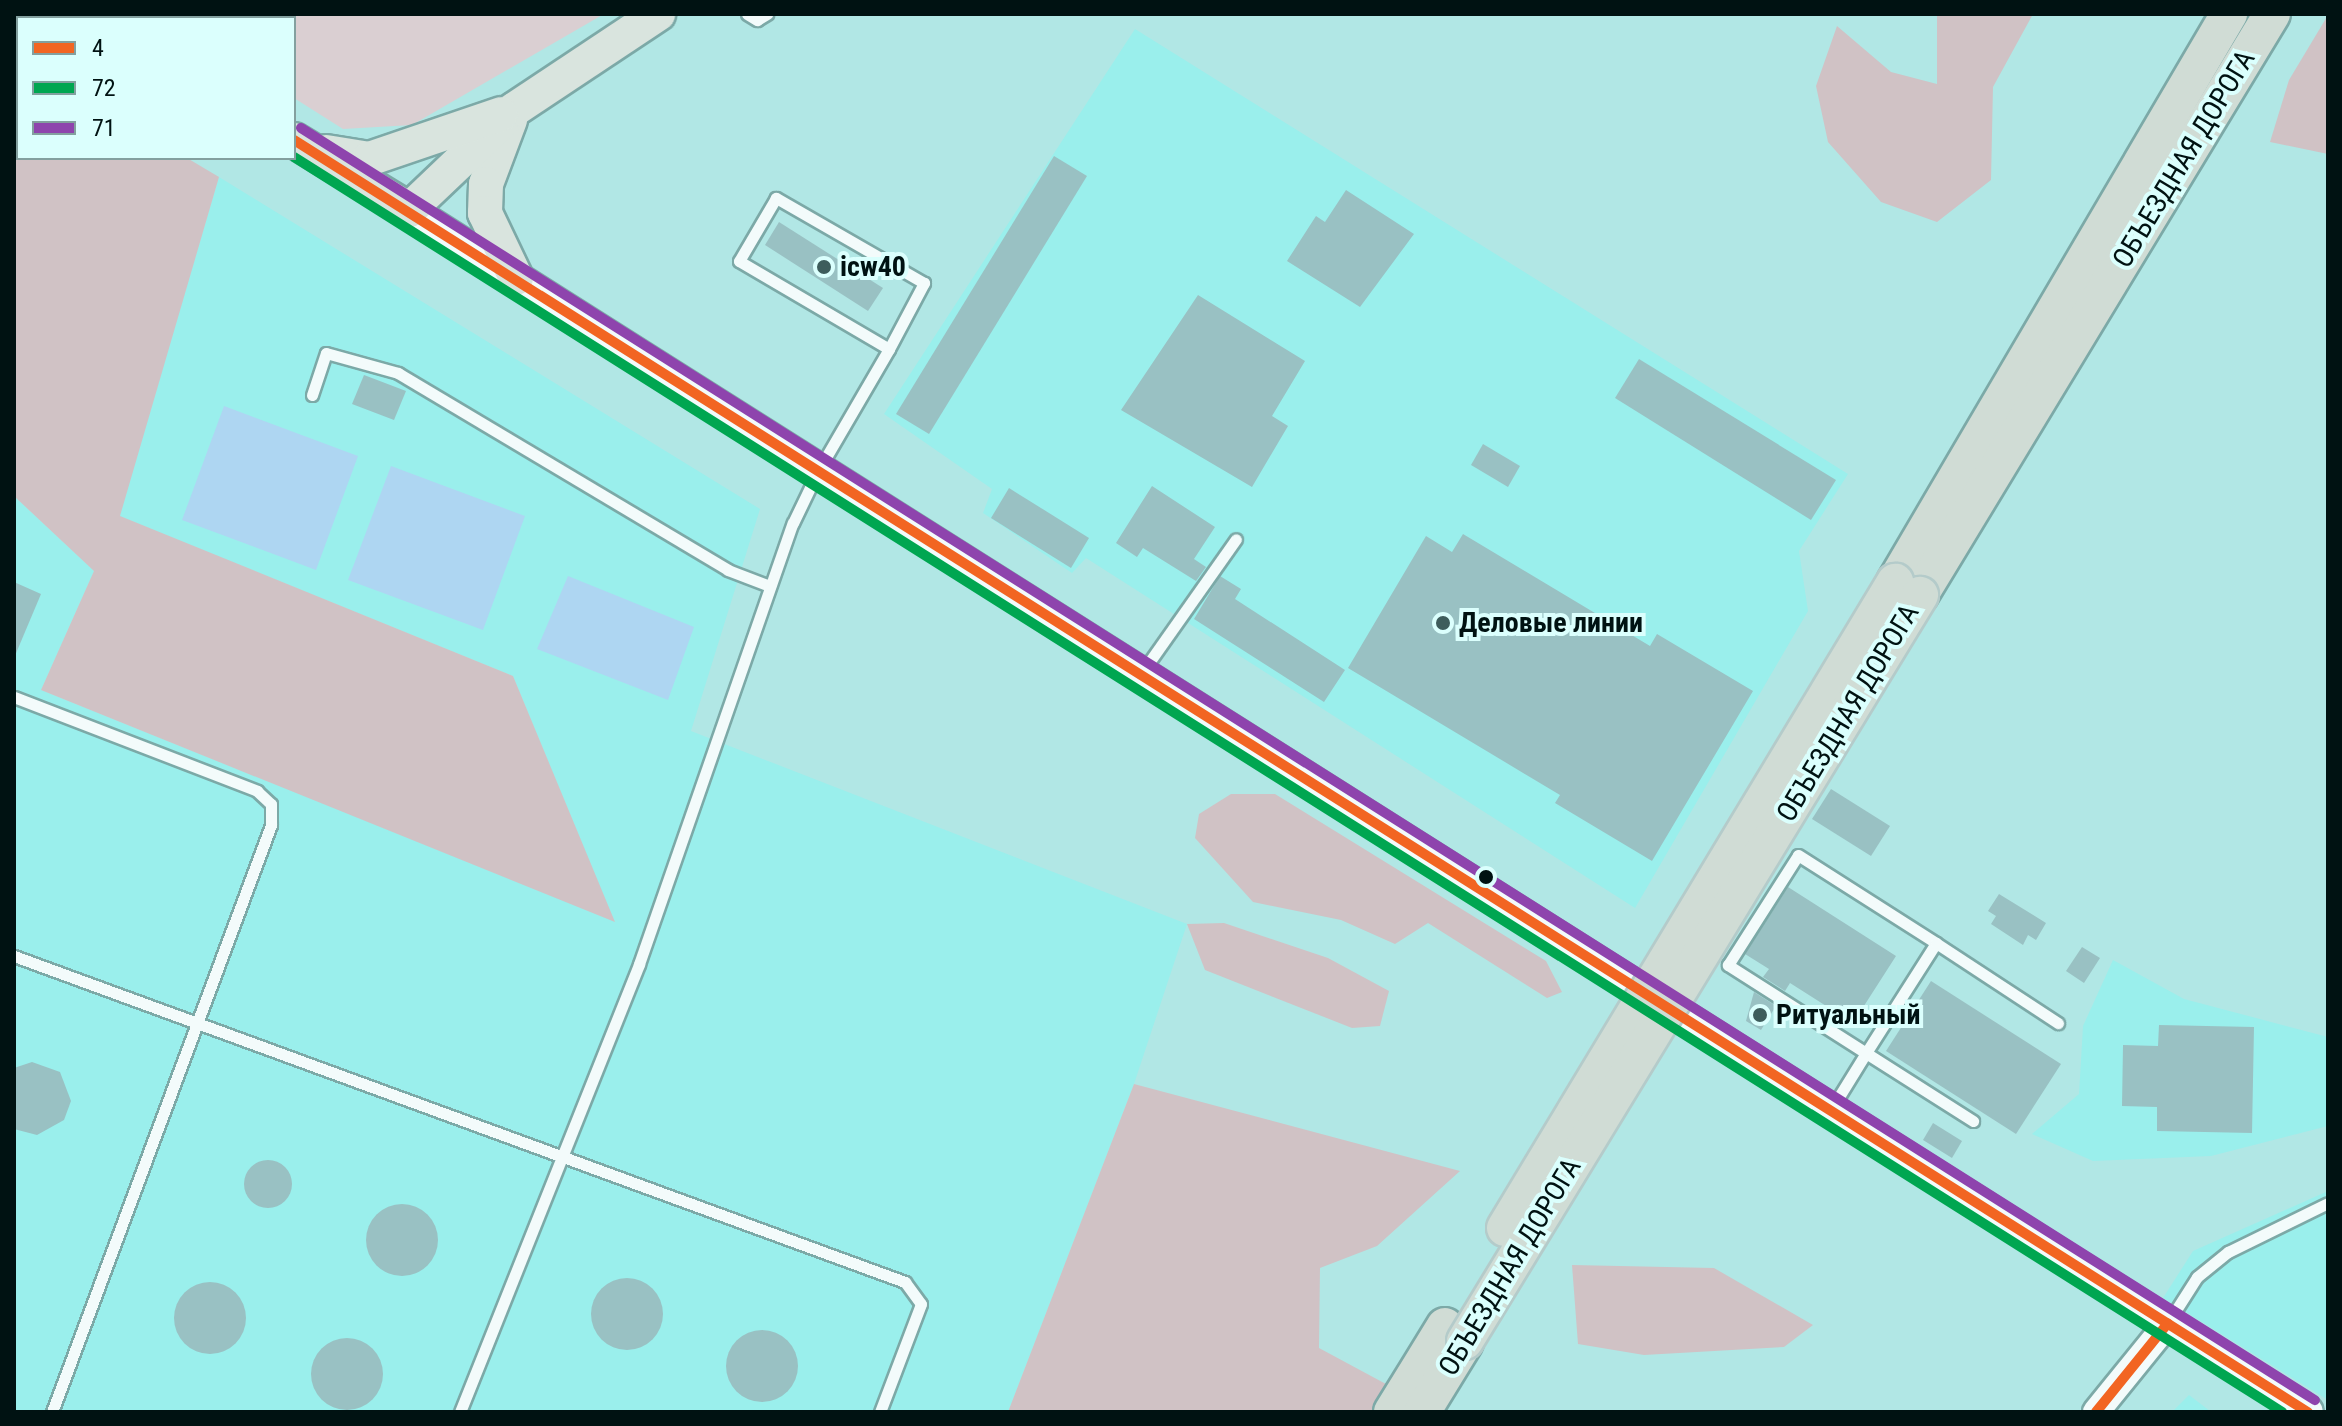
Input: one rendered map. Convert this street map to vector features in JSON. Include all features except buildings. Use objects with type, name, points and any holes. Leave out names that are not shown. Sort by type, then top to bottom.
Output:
[{"type":"highway","name":"ОБЪЕЗДНАЯ ДОРОГА","points":[[1392,1412],[1455,1334],[1908,588],[2272,14]]},
{"type":"highway","name":"ОБЪЕЗДНАЯ ДОРОГА","points":[[1908,588],[2222,22]]},
{"type":"highway","name":"ОБЪЕЗДНАЯ ДОРОГА","points":[[1422,1412],[1455,1334]]},
{"type":"main road","points":[[409,210],[515,109],[658,14]]},
{"type":"main road","points":[[302,145],[369,159],[515,109]]},
{"type":"main road","points":[[515,109],[486,184],[485,213],[516,278]]},
{"type":"main road","points":[[302,145],[2308,1412]]},
{"type":"street","points":[[2096,1412],[2168,1323]]},
{"type":"lane","points":[[747,14],[757,20],[767,14]]},
{"type":"lane","points":[[460,1412],[556,1157],[639,964],[770,586],[818,471],[889,349],[924,283],[776,198],[739,261],[889,349]]},
{"type":"lane","points":[[312,395],[326,353],[398,373],[728,570],[770,586]]},
{"type":"lane","points":[[1140,675],[1236,539]]},
{"type":"lane","points":[[14,697],[257,791],[271,804],[271,825],[52,1412]]},
{"type":"lane","points":[[1973,1121],[1728,965],[1798,855],[2058,1023]]},
{"type":"lane","points":[[1830,1111],[1936,943]]},
{"type":"lane","points":[[14,956],[195,1028],[916,1290],[921,1304],[880,1412]]},
{"type":"lane","points":[[2168,1323],[2197,1277],[2228,1252],[2328,1203]]},
{"type":"shaded area","points":[[164,14],[604,14],[412,125],[343,129],[296,99],[296,16]]},
{"type":"shaded area","points":[[1937,14],[2033,14],[1993,87],[1991,180],[1937,222],[1881,202],[1828,142],[1816,86],[1837,26],[1891,72],[1937,84]]},
{"type":"shaded area","points":[[2328,15],[2328,154],[2270,142],[2289,80]]},
{"type":"shaded area","points":[[1135,29],[1848,474],[1799,551],[1808,611],[1635,908],[1086,558],[1072,573],[983,513],[992,489],[884,414]]},
{"type":"shaded area","points":[[14,55],[16,160],[190,160],[219,177],[120,516],[513,676],[615,922],[41,690],[94,571],[14,496]]},
{"type":"shaded area","points":[[219,177],[760,509],[691,731],[1187,924],[1134,1084],[1008,1412],[14,1412],[14,496],[94,571],[41,690],[614,921],[513,676],[119,516]]},
{"type":"shaded area","points":[[224,406],[358,456],[316,570],[182,520]]},
{"type":"shaded area","points":[[391,466],[525,516],[483,630],[348,580]]},
{"type":"shaded area","points":[[568,576],[694,627],[668,700],[537,649]]},
{"type":"shaded area","points":[[1231,794],[1275,794],[1546,961],[1562,992],[1547,998],[1428,923],[1395,944],[1341,920],[1253,902],[1195,838],[1199,814]]},
{"type":"shaded area","points":[[1224,923],[1328,958],[1389,991],[1380,1026],[1352,1028],[1205,970],[1187,924]]},
{"type":"shaded area","points":[[2113,960],[2184,999],[2328,1037],[2328,1126],[2211,1156],[2093,1161],[2032,1134],[2079,1094],[2083,1026]]},
{"type":"shaded area","points":[[1134,1084],[1460,1171],[1377,1246],[1320,1268],[1319,1348],[1438,1412],[1008,1412]]},
{"type":"shaded area","points":[[2328,1191],[2328,1400],[2163,1298],[2193,1251]]},
{"type":"shaded area","points":[[1572,1265],[1714,1268],[1813,1325],[1784,1347],[1644,1355],[1578,1344]]},
{"type":"shaded area","points":[[2189,1395],[2206,1408],[2211,1412],[2172,1412]]},
{"type":"transit line","name":"71","points":[[301,128],[2315,1400]]},
{"type":"transit line","name":"4","points":[[296,141],[2308,1412]]},
{"type":"transit line","name":"72","points":[[296,158],[2282,1412]]},
{"type":"transit line","name":"4","points":[[2096,1412],[2168,1323]]},
{"type":"place","name":"icw40","points":[[824,267]]},
{"type":"place","name":"Деловые линии","points":[[1443,623]]},
{"type":"place","name":"Ритуальный","points":[[1760,1015]]}]
